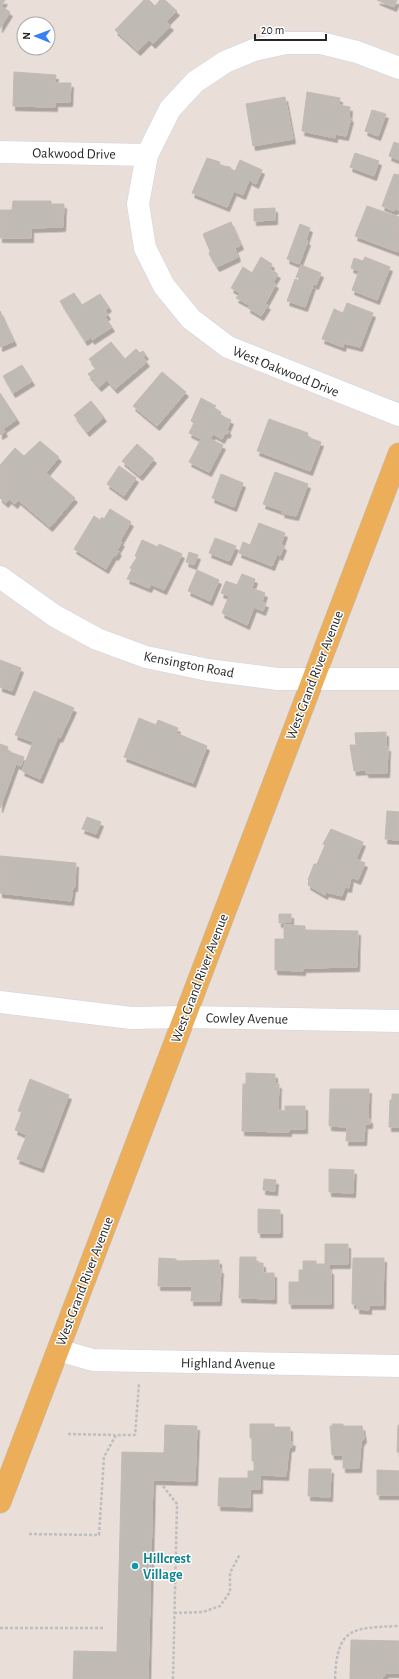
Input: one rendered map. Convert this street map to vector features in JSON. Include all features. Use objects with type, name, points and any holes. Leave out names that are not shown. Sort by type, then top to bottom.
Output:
[{"type":"main road","name":"West Grand River Avenue","points":[[0,1502],[399,454]]},
{"type":"street","name":"West Oakwood Drive","points":[[399,68],[357,52],[321,43],[286,43],[254,50],[225,62],[195,82],[170,109],[148,155],[138,204],[145,248],[164,286],[191,319],[228,347],[399,416]]},
{"type":"street","name":"Oakwood Drive","points":[[0,152],[148,155]]},
{"type":"street","name":"Kensington Road","points":[[0,577],[55,616],[97,638],[146,657],[257,677],[313,679],[399,679]]},
{"type":"street","name":"Cowley Avenue","points":[[0,1002],[131,1018],[185,1017],[399,1021]]},
{"type":"street","name":"Highland Avenue","points":[[58,1350],[93,1360],[399,1366]]},
{"type":"path","points":[[68,1434],[135,1435],[139,1383]]},
{"type":"path","points":[[29,1534],[100,1535],[104,1457],[116,1435]]},
{"type":"path","points":[[164,1486],[176,1504],[173,1679]]},
{"type":"path","points":[[174,1613],[203,1612],[220,1606],[230,1592],[230,1573],[240,1554]]},
{"type":"path","points":[[335,1679],[336,1657],[342,1641],[353,1630],[365,1627],[399,1626]]},
{"type":"path","points":[[0,1628],[103,1628]]},
{"type":"building","points":[[0,0],[5,0],[1,6],[10,12],[0,28]]},
{"type":"building","points":[[144,0],[149,0],[155,6],[160,0],[165,0],[177,11],[166,22],[171,26],[153,44],[149,40],[138,51],[115,30]]},
{"type":"building","points":[[377,0],[397,0],[394,7]]},
{"type":"building","points":[[14,72],[56,75],[55,83],[71,83],[70,102],[55,102],[55,107],[13,106]]},
{"type":"building","points":[[307,92],[340,98],[339,105],[350,107],[349,117],[351,118],[346,136],[335,134],[335,138],[302,131]]},
{"type":"building","points":[[285,97],[293,139],[253,146],[246,104]]},
{"type":"building","points":[[372,110],[386,114],[378,136],[365,131]]},
{"type":"building","points":[[394,142],[399,144],[399,160],[389,156]]},
{"type":"building","points":[[355,153],[379,161],[374,176],[350,167]]},
{"type":"building","points":[[207,158],[220,162],[219,164],[230,167],[235,171],[240,160],[262,170],[256,184],[249,180],[243,195],[234,191],[227,207],[192,193]]},
{"type":"building","points":[[394,174],[399,175],[399,210],[395,209],[394,211],[382,206]]},
{"type":"building","points":[[13,201],[51,201],[51,204],[64,204],[63,227],[31,228],[31,238],[0,238],[0,210],[12,210]]},
{"type":"building","points":[[367,206],[399,217],[398,252],[355,236]]},
{"type":"building","points":[[275,208],[275,220],[254,221],[254,209]]},
{"type":"building","points":[[231,222],[241,245],[235,248],[238,257],[217,267],[209,254],[210,251],[203,234]]},
{"type":"building","points":[[300,224],[310,228],[306,240],[308,241],[299,264],[287,259]]},
{"type":"building","points":[[261,257],[272,264],[270,269],[278,274],[273,282],[276,284],[265,304],[268,305],[261,316],[248,308],[249,305],[236,298],[240,293],[231,288],[243,267],[252,273]]},
{"type":"building","points":[[365,257],[390,267],[377,300],[352,290],[359,271],[351,268],[354,258],[363,261]]},
{"type":"building","points":[[301,265],[321,273],[316,285],[296,277]]},
{"type":"building","points":[[295,279],[313,285],[305,307],[287,301]]},
{"type":"building","points":[[74,293],[82,305],[100,294],[109,307],[105,310],[108,315],[105,317],[112,327],[92,340],[91,337],[85,341],[60,301]]},
{"type":"building","points":[[347,303],[373,313],[360,347],[344,343],[343,347],[322,339],[334,309],[343,313]]},
{"type":"building","points":[[0,311],[14,341],[0,347]]},
{"type":"building","points":[[111,342],[125,359],[136,349],[140,353],[143,351],[146,355],[143,357],[147,362],[115,389],[107,380],[99,387],[88,374],[96,368],[89,359]]},
{"type":"building","points":[[22,365],[32,381],[13,393],[3,376]]},
{"type":"building","points":[[162,372],[186,392],[157,426],[133,406]]},
{"type":"building","points":[[0,393],[17,419],[3,429],[5,432],[0,435]]},
{"type":"building","points":[[201,398],[216,406],[214,408],[221,412],[220,415],[231,420],[227,429],[229,431],[227,434],[225,433],[222,439],[213,434],[210,439],[223,445],[209,472],[189,462],[201,439],[189,433],[194,423],[191,421]]},
{"type":"building","points":[[91,401],[104,417],[87,432],[74,415]]},
{"type":"building","points":[[269,419],[308,433],[307,437],[321,442],[310,471],[257,451]]},
{"type":"building","points":[[40,441],[59,457],[46,473],[75,498],[50,527],[18,500],[15,504],[9,499],[6,503],[0,498],[0,465],[15,448],[24,456]]},
{"type":"building","points":[[137,444],[154,459],[140,476],[122,461]]},
{"type":"building","points":[[119,466],[136,478],[124,496],[107,484]]},
{"type":"building","points":[[275,472],[308,484],[296,516],[282,513],[283,511],[263,504]]},
{"type":"building","points":[[221,474],[243,483],[234,507],[212,498]]},
{"type":"building","points":[[110,509],[131,522],[120,541],[122,542],[117,550],[119,551],[116,556],[114,555],[106,569],[74,549],[94,516],[100,520],[102,517],[104,519]]},
{"type":"building","points":[[259,523],[285,533],[281,544],[284,546],[280,556],[277,554],[272,566],[239,553],[243,542],[250,545]]},
{"type":"building","points":[[215,538],[236,546],[229,561],[209,553]]},
{"type":"building","points":[[142,540],[158,547],[159,544],[182,554],[164,590],[151,584],[149,588],[127,579],[132,569],[130,568],[137,557],[135,556]]},
{"type":"building","points":[[189,552],[198,555],[194,565],[186,562]]},
{"type":"building","points":[[197,570],[219,580],[210,601],[188,591]]},
{"type":"building","points":[[242,574],[255,579],[252,588],[265,593],[262,602],[266,603],[263,611],[254,607],[247,625],[222,613],[229,596],[221,593],[226,581],[237,585]]},
{"type":"building","points":[[0,660],[21,668],[12,691],[0,687]]},
{"type":"building","points":[[34,691],[74,708],[60,738],[58,737],[40,779],[22,771],[33,742],[15,735]]},
{"type":"building","points":[[139,718],[156,725],[158,720],[178,728],[176,733],[207,746],[193,783],[124,757]]},
{"type":"building","points":[[386,732],[386,747],[388,747],[387,773],[366,773],[366,770],[354,771],[350,745],[356,745],[355,733]]},
{"type":"building","points":[[0,744],[8,747],[7,751],[24,757],[21,766],[16,764],[0,808]]},
{"type":"building","points":[[387,811],[399,812],[399,840],[385,839]]},
{"type":"building","points":[[87,817],[101,822],[96,834],[82,829]]},
{"type":"building","points":[[331,829],[363,842],[356,859],[365,863],[358,880],[351,877],[349,888],[345,887],[342,896],[326,892],[325,895],[308,885],[308,880],[314,864],[317,864],[325,845],[323,844]]},
{"type":"building","points":[[0,856],[76,863],[75,887],[73,887],[71,901],[0,893]]},
{"type":"building","points":[[279,914],[291,914],[291,922],[279,923]]},
{"type":"building","points":[[284,925],[305,926],[305,930],[358,931],[357,967],[303,968],[303,971],[275,970],[275,939],[284,939]]},
{"type":"building","points":[[246,1073],[275,1074],[275,1084],[279,1084],[278,1110],[285,1111],[285,1106],[305,1106],[305,1129],[289,1129],[289,1132],[242,1131],[243,1084],[246,1084]]},
{"type":"building","points":[[30,1079],[69,1095],[41,1168],[17,1159],[27,1135],[15,1130],[22,1112],[18,1111]]},
{"type":"building","points":[[330,1089],[369,1089],[368,1119],[370,1119],[370,1124],[365,1124],[364,1141],[346,1141],[347,1127],[329,1126]]},
{"type":"building","points":[[392,1094],[399,1094],[399,1127],[389,1127],[390,1100],[392,1100]]},
{"type":"building","points":[[329,1169],[354,1170],[353,1193],[329,1192]]},
{"type":"building","points":[[264,1179],[276,1180],[275,1191],[263,1190]]},
{"type":"building","points":[[258,1209],[280,1210],[280,1233],[258,1233]]},
{"type":"building","points":[[325,1244],[348,1244],[348,1264],[329,1264],[329,1270],[331,1270],[331,1304],[289,1304],[289,1282],[299,1282],[299,1270],[303,1270],[303,1261],[316,1261],[316,1264],[325,1264]]},
{"type":"building","points":[[240,1257],[256,1257],[256,1263],[263,1263],[263,1273],[274,1273],[274,1299],[239,1298]]},
{"type":"building","points":[[159,1258],[176,1259],[176,1261],[219,1260],[219,1269],[221,1269],[219,1301],[191,1301],[192,1286],[158,1286]]},
{"type":"building","points":[[353,1258],[384,1258],[383,1305],[369,1305],[369,1310],[357,1309],[357,1304],[352,1304]]},
{"type":"building","points":[[250,1424],[274,1424],[274,1427],[290,1427],[290,1441],[293,1442],[292,1447],[289,1447],[286,1476],[260,1475],[260,1489],[250,1489],[250,1507],[218,1506],[219,1478],[248,1478],[248,1471],[254,1471]]},
{"type":"building","points":[[332,1424],[343,1424],[343,1426],[362,1426],[364,1438],[361,1442],[359,1468],[343,1468],[343,1455],[332,1455],[330,1426],[333,1426]]},
{"type":"building","name":"Hillcrest Village","points":[[165,1425],[197,1426],[195,1481],[153,1480],[148,1679],[73,1679],[74,1651],[117,1652],[122,1452],[164,1453]]},
{"type":"building","points":[[398,1425],[399,1452],[397,1452]]},
{"type":"building","points":[[309,1469],[331,1469],[330,1497],[308,1496]]},
{"type":"building","points":[[377,1470],[399,1471],[399,1495],[377,1495]]},
{"type":"building","points":[[351,1640],[399,1641],[399,1673],[386,1673],[382,1679],[350,1679]]},
{"type":"place","name":"Hillcrest Village","points":[[135,1566]]}]
